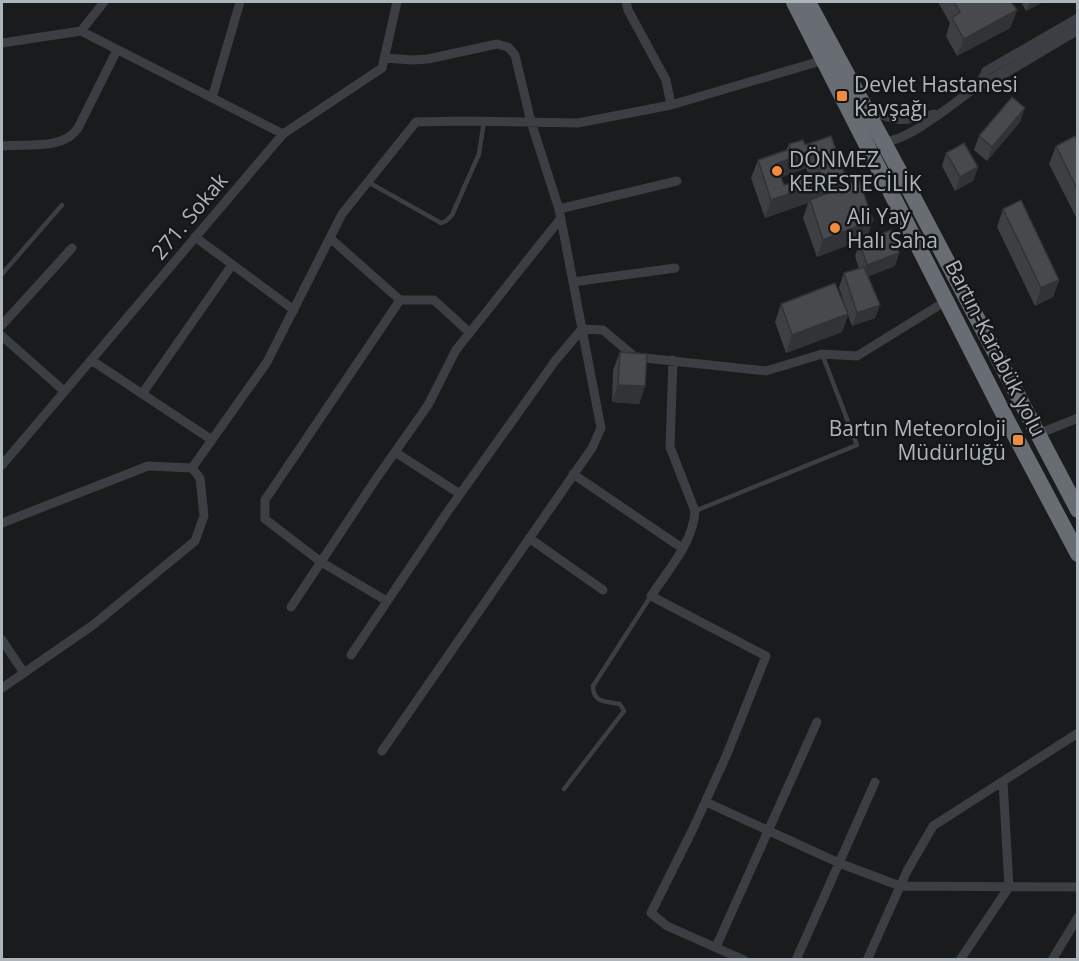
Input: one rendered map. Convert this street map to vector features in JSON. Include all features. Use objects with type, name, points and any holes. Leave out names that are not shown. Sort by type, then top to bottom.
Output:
[{"type":"highway","name":"Bartın-Karabük yolu","points":[[794,2],[1077,554]]},
{"type":"highway","name":"Bartın-Karabük yolu","points":[[808,2],[896,164],[1077,510]]},
{"type":"street","points":[[81,31],[104,2]]},
{"type":"street","points":[[212,98],[240,2]]},
{"type":"street","name":"271. Sokak","points":[[2,465],[283,134],[382,68],[398,2]]},
{"type":"street","points":[[626,2],[627,9],[666,80],[671,105]]},
{"type":"street","points":[[980,84],[986,71],[1077,18]]},
{"type":"street","points":[[896,164],[895,152],[898,144],[909,135],[980,84],[991,82],[1077,30]]},
{"type":"street","points":[[2,43],[81,31],[283,134]]},
{"type":"street","points":[[382,751],[592,448],[601,428],[560,214],[531,122],[515,55],[508,47],[497,44],[413,60],[384,58]]},
{"type":"street","points":[[2,146],[56,143],[72,136],[117,50]]},
{"type":"street","points":[[192,468],[267,362],[342,214],[416,122],[578,123],[671,105],[824,60]]},
{"type":"street","points":[[862,102],[888,118],[897,120],[942,111]]},
{"type":"street","points":[[856,124],[867,135],[883,142],[894,141],[909,135]]},
{"type":"street","points":[[291,607],[428,405],[456,350],[560,214],[677,181]]},
{"type":"street","points":[[195,237],[294,310]]},
{"type":"street","points":[[330,238],[400,300],[434,300],[470,333]]},
{"type":"street","points":[[2,325],[72,248]]},
{"type":"street","points":[[142,394],[232,265]]},
{"type":"street","points":[[573,282],[675,268]]},
{"type":"street","points":[[387,601],[321,562],[265,519],[265,500],[400,300]]},
{"type":"street","points":[[582,329],[603,330],[635,357],[766,372],[822,354],[857,356],[946,301]]},
{"type":"street","points":[[351,655],[460,494],[555,361],[582,329]]},
{"type":"street","points":[[2,336],[64,391]]},
{"type":"street","points":[[91,360],[212,440]]},
{"type":"street","points":[[674,360],[670,447],[695,511],[692,529],[651,596],[766,656],[706,802],[651,913],[667,926],[744,960]]},
{"type":"street","points":[[1038,434],[1077,418]]},
{"type":"street","points":[[395,452],[460,494]]},
{"type":"street","points":[[2,523],[148,466],[192,468],[200,478],[204,516],[195,541],[93,626],[2,688]]},
{"type":"street","points":[[573,474],[682,548]]},
{"type":"street","points":[[529,538],[603,590]]},
{"type":"street","points":[[2,640],[24,673]]},
{"type":"street","points":[[716,947],[817,722]]},
{"type":"street","points":[[867,960],[900,886],[933,825],[1077,733]]},
{"type":"street","points":[[796,960],[875,782]]},
{"type":"street","points":[[960,960],[1009,887],[1003,782]]},
{"type":"street","points":[[706,802],[839,863],[900,886],[1077,887]]},
{"type":"street","points":[[1052,960],[1077,917]]},
{"type":"lane","points":[[980,84],[991,75],[1077,24]]},
{"type":"lane","points":[[368,183],[441,223],[446,221],[452,215],[479,154],[484,121]]},
{"type":"lane","points":[[2,274],[62,205]]},
{"type":"lane","points":[[695,511],[857,445],[822,354]]},
{"type":"lane","points":[[564,789],[624,711],[620,704],[596,698],[593,686],[651,596]]},
{"type":"building","points":[[954,2],[1011,2],[1017,10],[964,39],[952,18],[960,12]]},
{"type":"building","points":[[1012,97],[1025,108],[992,147],[979,136]]},
{"type":"building","points":[[831,136],[845,175],[771,200],[758,160],[790,149],[789,144],[803,140],[805,145]],"holes":[[[812,150],[820,172],[784,185],[776,164]]]},
{"type":"building","points":[[1075,136],[1077,141],[1077,189],[1056,146]]},
{"type":"building","points":[[964,143],[978,167],[960,177],[946,153]]},
{"type":"building","points":[[859,180],[873,220],[823,240],[810,200]]},
{"type":"building","points":[[1021,200],[1059,280],[1041,288],[1003,209]]},
{"type":"building","points":[[891,230],[899,253],[867,265],[860,243]]},
{"type":"building","points":[[864,267],[880,305],[857,313],[844,273]]},
{"type":"building","points":[[835,283],[848,314],[792,335],[781,304]]},
{"type":"building","points":[[620,352],[647,354],[645,386],[618,385]]},
{"type":"place","name":"Devlet Hastanesi Kavşağı","points":[[842,96]]},
{"type":"place","name":"DÖNMEZ KERESTECİLİK","points":[[777,171]]},
{"type":"place","name":"Ali Yay Halı Saha","points":[[835,228]]},
{"type":"place","name":"Bartın Meteoroloji Müdürlüğü","points":[[1018,440]]}]
